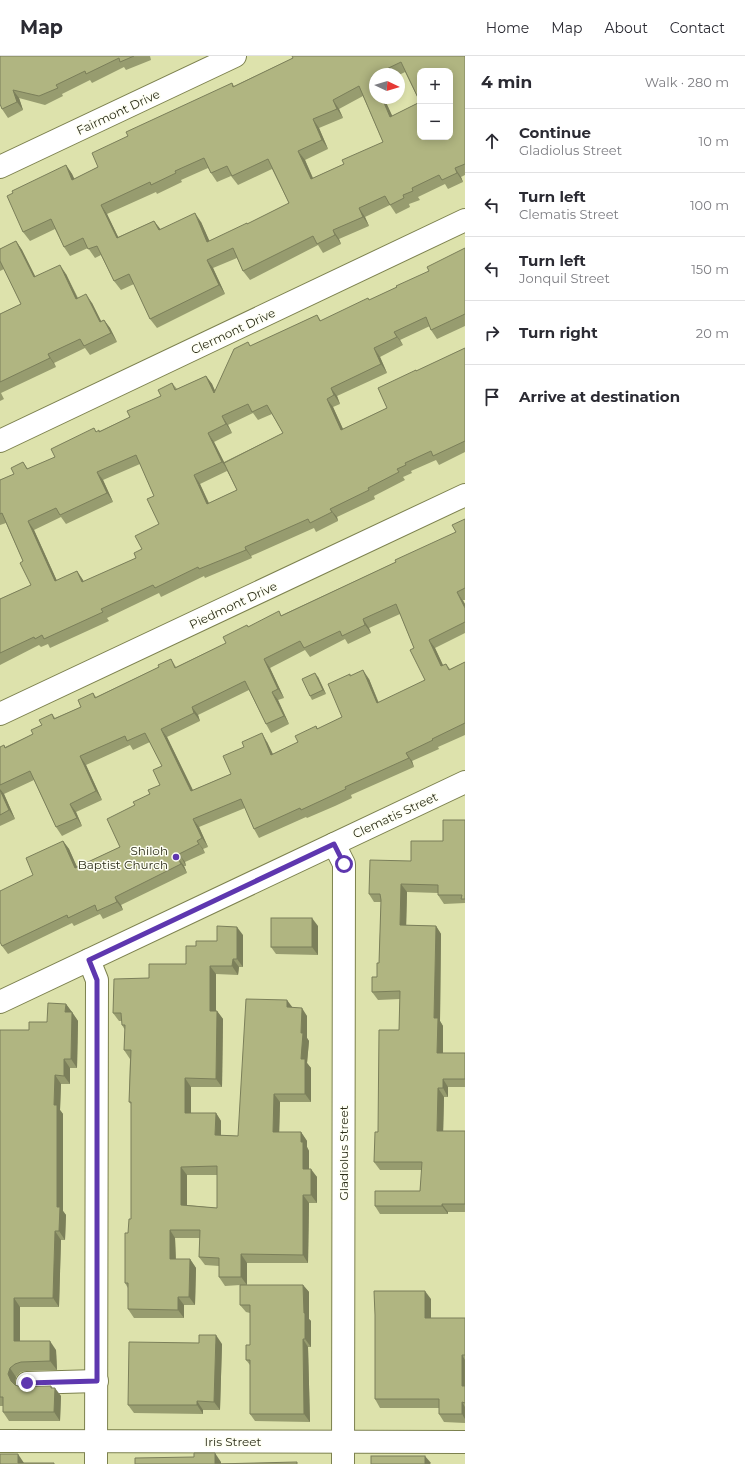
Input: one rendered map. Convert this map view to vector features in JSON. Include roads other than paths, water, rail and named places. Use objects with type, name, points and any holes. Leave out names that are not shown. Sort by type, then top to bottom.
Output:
[{"type":"street","name":"Fairmont Drive","points":[[1,164],[231,57]]},
{"type":"street","name":"Clermont Drive","points":[[0,441],[465,220]]},
{"type":"street","name":"Piedmont Drive","points":[[0,714],[465,495]]},
{"type":"street","name":"Clematis Street","points":[[0,1002],[465,782]]},
{"type":"street","name":"Gladiolus Street","points":[[334,844],[344,864],[343,1464]]},
{"type":"street","points":[[89,960],[97,980],[96,1464]]},
{"type":"street","points":[[27,1383],[97,1381]]},
{"type":"street","name":"Iris Street","points":[[0,1441],[465,1442]]},
{"type":"place","name":"Shiloh Baptist Church","points":[[176,857]]}]
